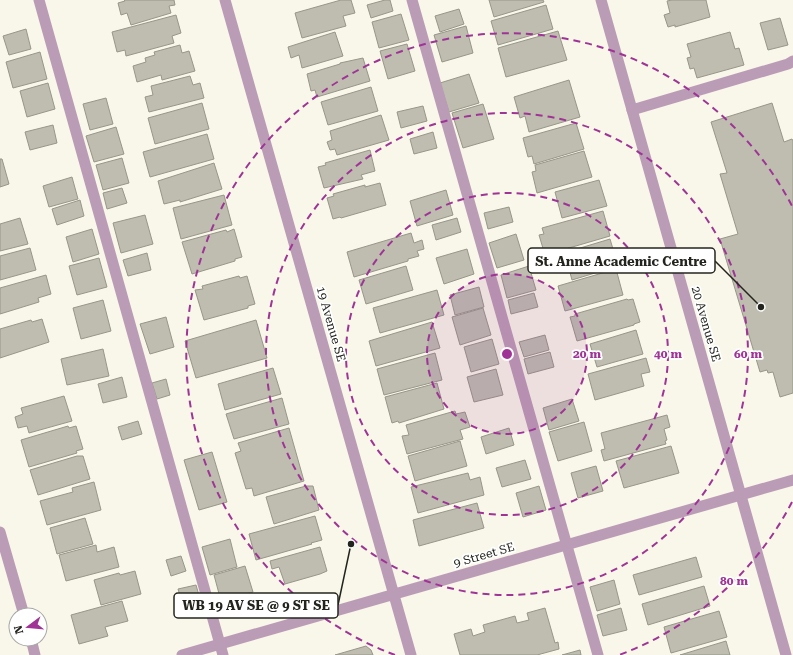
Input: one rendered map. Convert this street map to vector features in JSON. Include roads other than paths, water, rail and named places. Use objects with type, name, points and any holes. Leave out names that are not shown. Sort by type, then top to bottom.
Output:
[{"type":"street","points":[[39,0],[223,655]]},
{"type":"street","name":"19 Avenue SE","points":[[225,0],[395,594],[411,655]]},
{"type":"street","points":[[412,0],[568,544],[598,655]]},
{"type":"street","name":"20 Avenue SE","points":[[601,0],[786,655]]},
{"type":"street","points":[[632,110],[788,64],[793,61]]},
{"type":"street","name":"9 Street SE","points":[[182,655],[793,480]]},
{"type":"street","points":[[0,532],[22,607]]},
{"type":"place","name":"St. Anne Academic Centre","points":[[761,307]]},
{"type":"place","name":"WB 19 AV SE @ 9 ST SE","points":[[351,544]]}]
